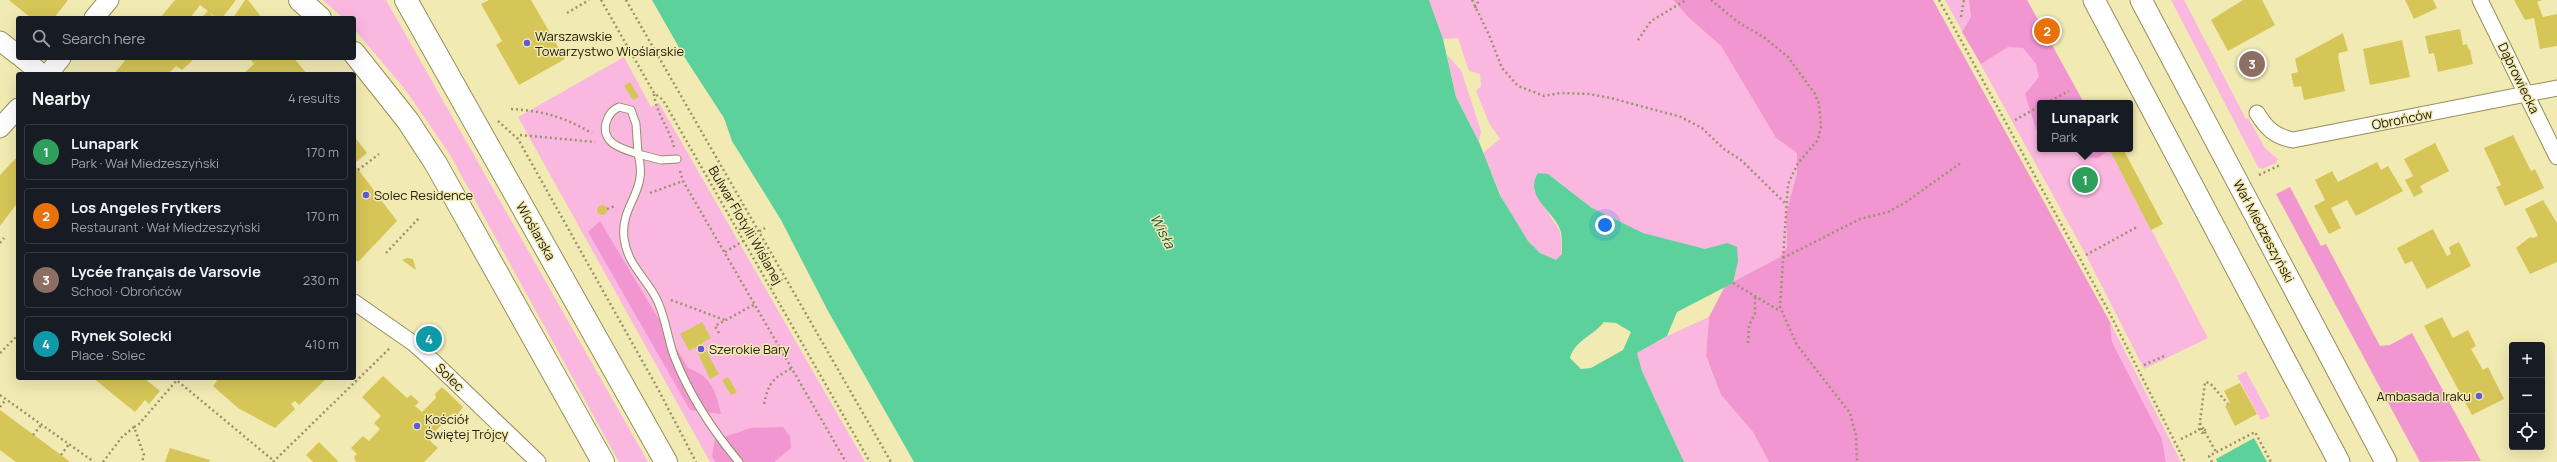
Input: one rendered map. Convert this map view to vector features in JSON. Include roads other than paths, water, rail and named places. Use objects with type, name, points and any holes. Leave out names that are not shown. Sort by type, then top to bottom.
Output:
[{"type":"main road","points":[[300,0],[318,16]]},
{"type":"main road","name":"Wioślarska","points":[[406,0],[666,462]]},
{"type":"main road","points":[[2094,0],[2339,462]]},
{"type":"main road","name":"Wał Miedzeszyński","points":[[2141,0],[2386,462]]},
{"type":"main road","points":[[356,56],[408,121],[436,164],[603,462]]},
{"type":"street","points":[[96,16],[109,0]]},
{"type":"street","name":"Dąbrowiecka","points":[[2480,0],[2557,157]]},
{"type":"street","points":[[0,41],[16,53]]},
{"type":"street","points":[[24,60],[40,72]]},
{"type":"street","points":[[50,72],[59,60]]},
{"type":"street","name":"Obrońców","points":[[2257,113],[2268,130],[2282,138],[2293,140],[2557,88]]},
{"type":"street","points":[[0,128],[16,110]]},
{"type":"street","name":"Solec","points":[[356,303],[413,343],[538,462]]},
{"type":"lane","points":[[677,159],[661,160],[638,154],[614,144],[604,130],[608,115],[619,107],[625,107],[634,114],[638,154],[642,166],[641,182],[626,219],[624,236],[627,253],[634,268],[656,296],[674,356],[688,386],[725,445],[739,462]]},
{"type":"water","name":"Wisła","points":[[652,0],[1429,0],[1443,39],[1456,97],[1479,142],[1500,195],[1528,241],[1540,253],[1556,260],[1562,254],[1562,246],[1561,232],[1558,224],[1537,197],[1534,189],[1534,182],[1538,173],[1548,174],[1592,208],[1643,233],[1705,249],[1727,243],[1737,247],[1738,261],[1733,283],[1677,312],[1667,336],[1637,353],[1642,371],[1684,462],[914,462],[828,311],[781,220],[732,141],[724,118],[685,58]],"holes":[[[1604,322],[1616,323],[1631,332],[1623,350],[1591,368],[1581,369],[1570,358],[1572,352],[1580,342],[1600,327]]]},
{"type":"water","points":[[2254,438],[2267,462],[2217,462],[2216,459]]},
{"type":"place","name":"Los Angeles Frytkers","points":[[2047,31]]},
{"type":"place","name":"Warszawskie Towarzystwo Wioślarskie","points":[[527,43]]},
{"type":"place","name":"Lycée français de Varsovie","points":[[2252,64]]},
{"type":"place","name":"Lunapark","points":[[2085,180]]},
{"type":"place","name":"Solec Residence","points":[[366,195]]},
{"type":"place","name":"Rynek Solecki","points":[[429,339]]},
{"type":"place","name":"Szerokie Bary","points":[[701,349]]},
{"type":"place","name":"Ambasada Iraku","points":[[2479,396]]},
{"type":"place","name":"Kościół Świętej Trójcy","points":[[417,426]]}]
